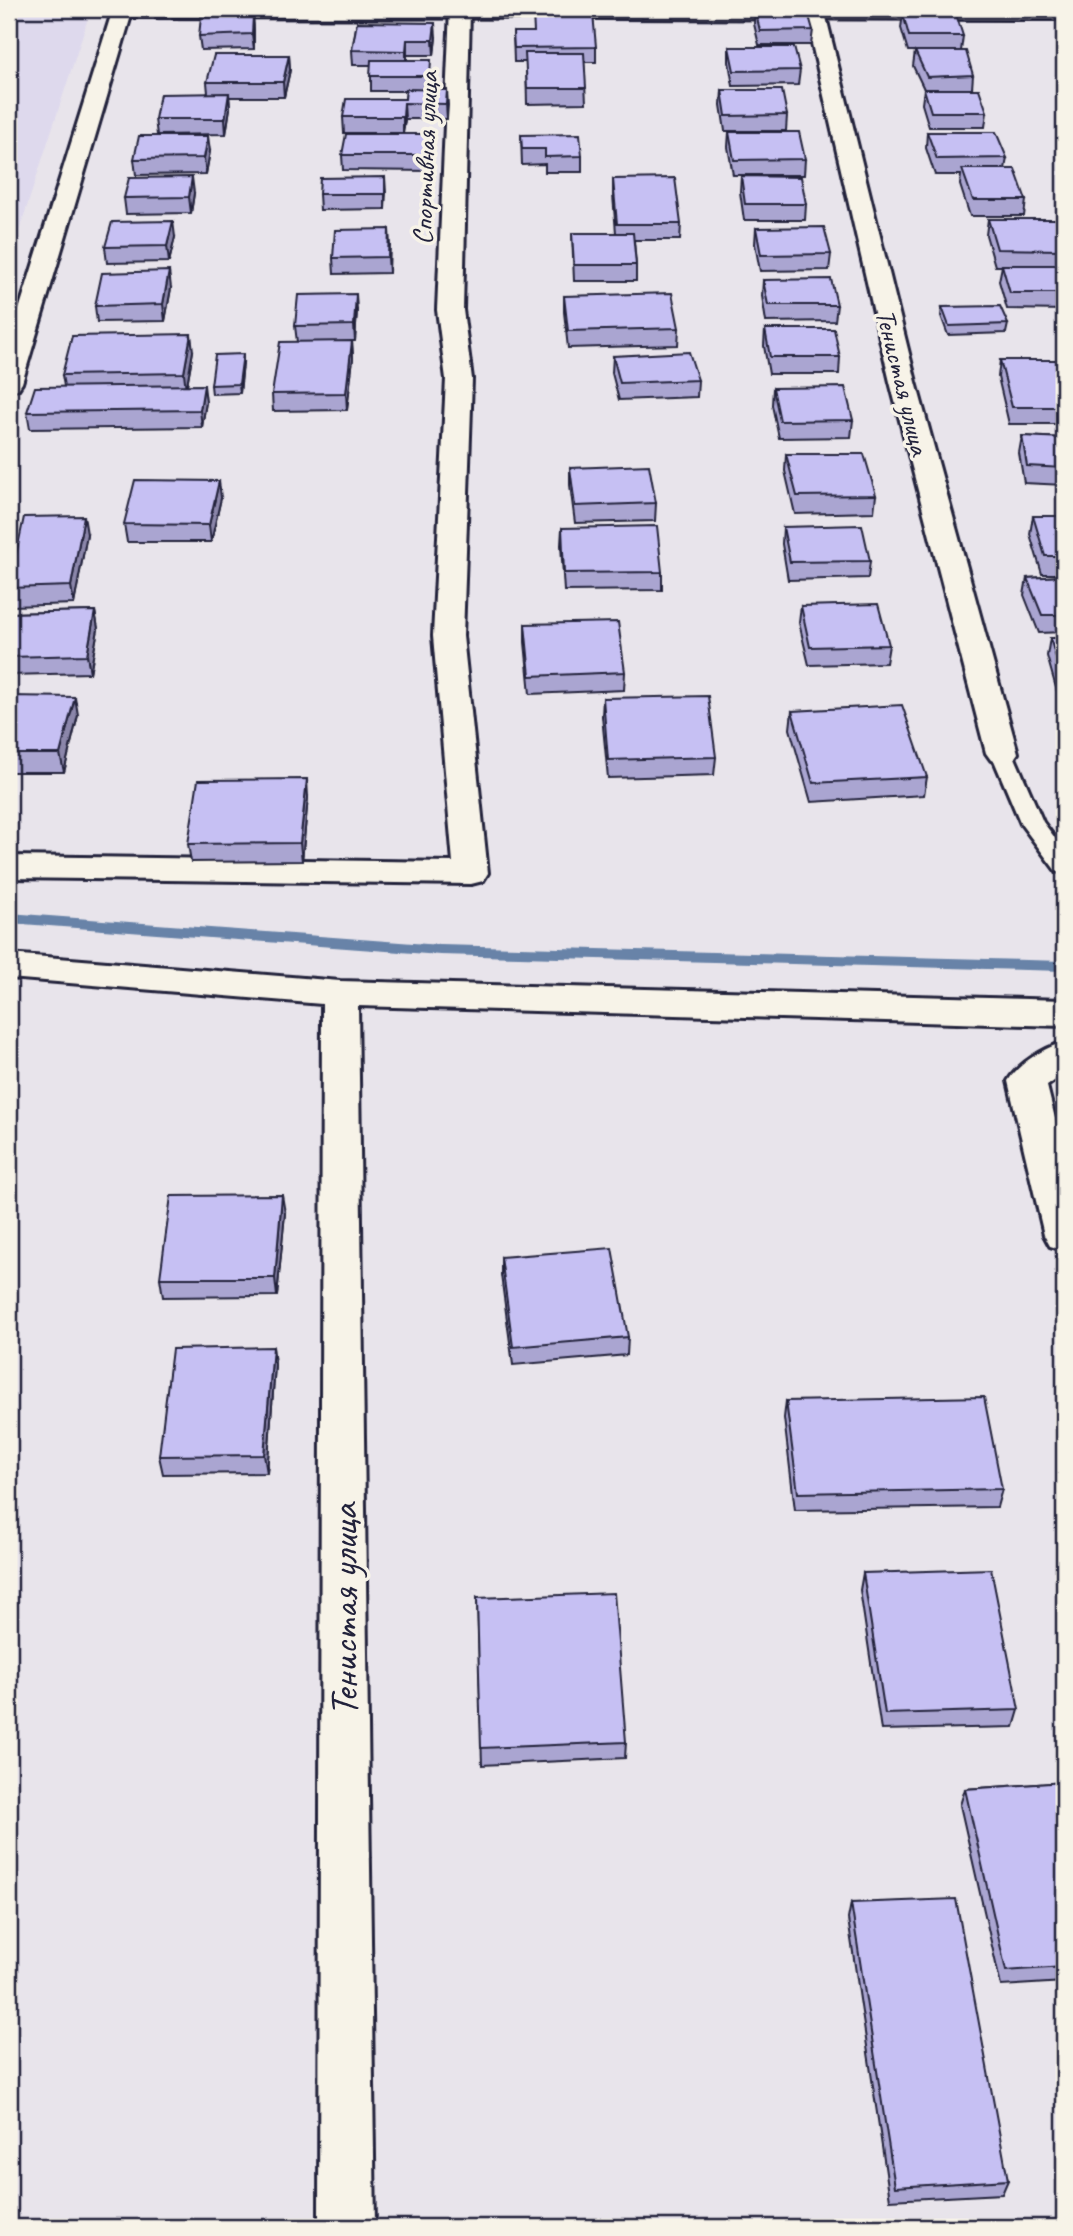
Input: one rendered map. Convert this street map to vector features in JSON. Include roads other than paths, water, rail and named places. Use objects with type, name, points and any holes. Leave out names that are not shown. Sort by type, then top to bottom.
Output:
[{"type":"street","name":"Спортивная улица","points":[[9,867],[471,873],[449,636],[459,379],[450,310],[460,11]]},
{"type":"street","points":[[9,383],[122,12]]},
{"type":"street","name":"Тенистая улица","points":[[815,12],[876,278],[963,619],[1002,753]]},
{"type":"street","points":[[9,966],[340,993],[1064,1013]]},
{"type":"street","name":"Тенистая улица","points":[[340,993],[347,2227]]},
{"type":"street","points":[[1064,1055],[1027,1081],[1064,1235]]},
{"type":"lane","points":[[122,12],[815,12],[1064,15]]},
{"type":"lane","points":[[1002,753],[1032,824],[1064,866]]},
{"type":"waterway","points":[[9,918],[440,950],[1064,966]]}]
